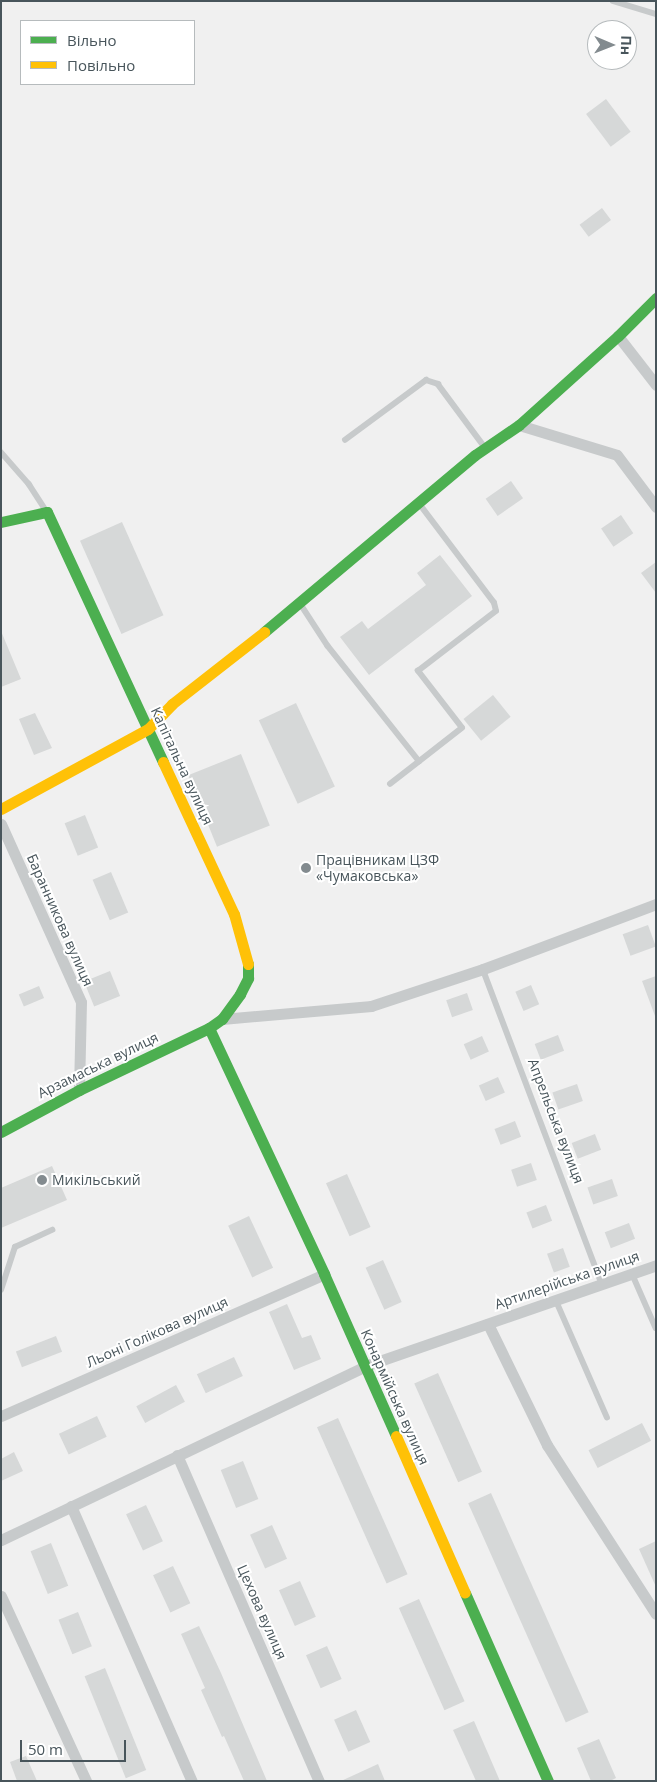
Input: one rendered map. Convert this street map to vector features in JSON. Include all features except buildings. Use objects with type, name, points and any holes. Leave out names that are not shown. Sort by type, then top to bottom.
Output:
[{"type":"street","points":[[1,809],[148,729],[172,704],[300,603],[486,448],[519,425],[618,336],[656,298]]},
{"type":"street","points":[[618,336],[656,385]]},
{"type":"street","points":[[519,425],[617,455],[656,507]]},
{"type":"street","points":[[1,522],[47,512]]},
{"type":"street","name":"Капітальна вулиця","points":[[47,512],[234,914],[248,961],[248,978],[240,994],[222,1019],[209,1028]]},
{"type":"street","name":"Баранникова вулиця","points":[[1,824],[81,1002],[79,1090]]},
{"type":"street","points":[[222,1019],[371,1006],[483,970],[656,904]]},
{"type":"street","name":"Арзамаська вулиця","points":[[1,1132],[79,1090],[209,1028]]},
{"type":"street","name":"Конармійська вулиця","points":[[209,1028],[324,1274],[548,1781]]},
{"type":"street","name":"Артилерійська вулиця","points":[[1,1540],[365,1366],[656,1264]]},
{"type":"street","name":"Льоні Голікова вулиця","points":[[1,1416],[324,1274]]},
{"type":"street","points":[[488,1324],[547,1445],[653,1601],[656,1614]]},
{"type":"street","name":"Цехова вулиця","points":[[177,1455],[319,1781]]},
{"type":"street","points":[[71,1506],[192,1781]]},
{"type":"street","points":[[1,1596],[86,1781]]},
{"type":"lane","points":[[613,1],[656,14]]},
{"type":"lane","points":[[344,440],[426,380],[438,384],[486,448]]},
{"type":"lane","points":[[1,452],[30,484],[47,512]]},
{"type":"lane","points":[[390,784],[462,728],[418,671],[496,611],[494,602],[419,504]]},
{"type":"lane","points":[[300,603],[328,646],[419,761]]},
{"type":"lane","name":"Апрельська вулиця","points":[[483,970],[602,1284]]},
{"type":"lane","points":[[1,1290],[15,1247],[52,1230]]},
{"type":"lane","points":[[632,1273],[656,1328]]},
{"type":"lane","points":[[556,1300],[607,1417]]},
{"type":"traffic: fast","points":[[264,632],[475,455],[519,425],[618,336],[656,298]]},
{"type":"traffic: fast","points":[[1,522],[47,512],[163,762]]},
{"type":"traffic: fast","points":[[1,1132],[79,1090],[209,1028],[222,1019],[240,994],[248,978],[248,964]]},
{"type":"traffic: fast","points":[[209,1028],[324,1274],[396,1436]]},
{"type":"traffic: fast","points":[[465,1593],[548,1781]]},
{"type":"traffic: slow","points":[[1,809],[148,729],[172,704],[264,632]]},
{"type":"traffic: slow","points":[[163,762],[234,914],[248,964]]},
{"type":"traffic: slow","points":[[396,1436],[465,1593]]},
{"type":"place","name":"Працівникам ЦЗФ «Чумаковська»","points":[[306,868]]},
{"type":"place","name":"Микільський","points":[[42,1180]]}]
